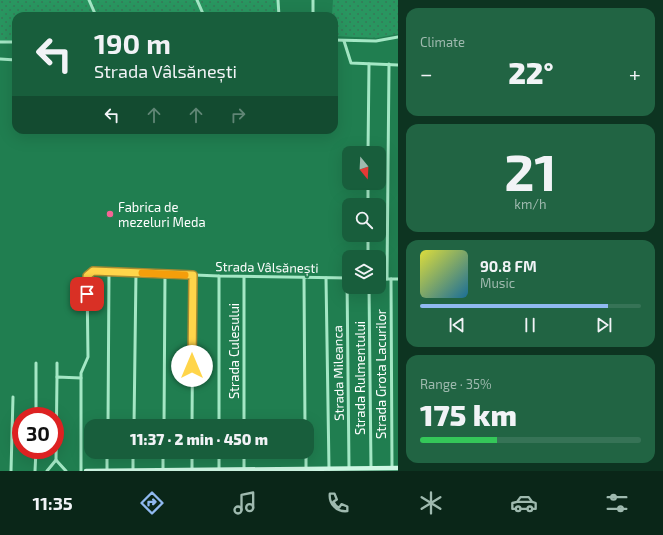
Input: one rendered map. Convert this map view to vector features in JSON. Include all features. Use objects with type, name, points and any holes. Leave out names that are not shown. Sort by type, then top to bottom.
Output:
[{"type":"main road","points":[[86,471],[398,468]]},
{"type":"street","points":[[89,0],[94,12]]},
{"type":"street","points":[[197,0],[202,12]]},
{"type":"street","points":[[278,0],[279,12]]},
{"type":"street","points":[[313,0],[313,12]]},
{"type":"street","points":[[0,37],[1,42],[12,42]]},
{"type":"street","points":[[338,40],[376,41],[398,37]]},
{"type":"street","points":[[344,41],[350,62],[398,65]]},
{"type":"street","points":[[0,59],[12,60]]},
{"type":"street","points":[[368,146],[369,64]]},
{"type":"street","name":"Strada Grota Lacurilor","points":[[389,64],[389,279],[392,468]]},
{"type":"street","name":"Strada Vâlsănești","points":[[81,378],[82,368],[88,357],[87,278],[89,273],[93,271],[244,277],[342,278]]},
{"type":"street","points":[[108,419],[109,271]]},
{"type":"street","points":[[134,419],[136,272]]},
{"type":"street","points":[[164,274],[164,419]]},
{"type":"street","points":[[192,419],[193,275]]},
{"type":"street","points":[[219,276],[219,419]]},
{"type":"street","name":"Strada Culesului","points":[[244,277],[244,419]]},
{"type":"street","points":[[304,278],[306,419]]},
{"type":"street","points":[[326,278],[329,469]]},
{"type":"street","points":[[389,279],[398,279]]},
{"type":"street","name":"Strada Mileanca","points":[[348,294],[349,468]]},
{"type":"street","name":"Strada Rulmentului","points":[[369,294],[371,468]]},
{"type":"street","points":[[47,471],[56,460],[57,362]]},
{"type":"street","points":[[36,363],[36,407]]},
{"type":"street","points":[[57,377],[81,378],[81,471]]},
{"type":"street","points":[[11,471],[13,397]]},
{"type":"street","points":[[36,459],[36,471]]},
{"type":"street","points":[[107,459],[107,471]]},
{"type":"street","points":[[133,459],[133,470]]},
{"type":"street","points":[[163,459],[163,470]]},
{"type":"street","points":[[192,459],[192,470]]},
{"type":"street","points":[[219,459],[219,470]]},
{"type":"street","points":[[244,459],[244,469]]},
{"type":"street","points":[[306,459],[306,469]]},
{"type":"street","points":[[56,460],[66,471]]},
{"type":"green space","points":[[0,0],[277,0],[278,12],[12,12],[12,41],[0,41]]},
{"type":"green space","points":[[333,0],[398,0],[398,34],[376,38],[338,36],[338,12],[332,12]]},
{"type":"slow traffic","points":[[142,273],[185,275]]},
{"type":"place","name":"Fabrica de mezeluri Meda","points":[[110,214]]},
{"type":"route","points":[[87,294],[87,276],[93,271],[193,275],[192,366]]}]
